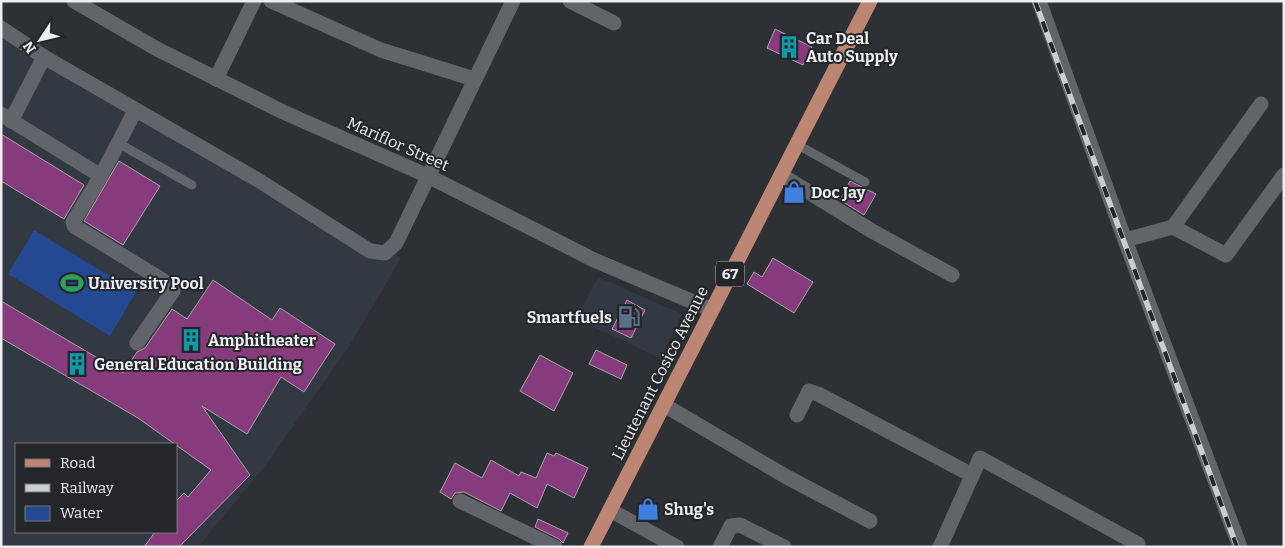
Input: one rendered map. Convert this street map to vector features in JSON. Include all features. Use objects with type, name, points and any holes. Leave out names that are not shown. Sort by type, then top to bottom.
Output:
[{"type":"main road","name":"Lieutenant Cosico Avenue","points":[[591,547],[870,1]]},
{"type":"street","name":"Mariflor Street","points":[[74,1],[157,49],[283,112],[428,176],[594,260],[712,310]]},
{"type":"street","points":[[216,79],[254,1]]},
{"type":"street","points":[[271,1],[381,50],[474,80]]},
{"type":"street","points":[[1,28],[44,58],[258,180],[370,251],[386,253],[396,243],[512,1]]},
{"type":"street","points":[[570,1],[614,23]]},
{"type":"street","points":[[1039,1],[1125,240],[1240,547]]},
{"type":"street","points":[[44,58],[6,117],[101,176]]},
{"type":"street","points":[[1125,240],[1174,227],[1261,104]]},
{"type":"street","points":[[135,110],[101,176],[73,219],[74,226],[172,286],[173,291],[137,342]]},
{"type":"street","points":[[781,175],[872,231],[952,275]]},
{"type":"street","points":[[1174,227],[1226,254],[1284,175]]},
{"type":"street","points":[[797,415],[808,391],[818,394],[972,475]]},
{"type":"street","points":[[664,405],[768,466],[870,521]]},
{"type":"street","points":[[942,546],[980,458],[1138,544]]},
{"type":"street","points":[[460,501],[555,547]]},
{"type":"street","points":[[610,510],[677,547]]},
{"type":"street","points":[[720,547],[731,526],[740,525],[784,547]]},
{"type":"lane","points":[[118,143],[192,185]]},
{"type":"lane","points":[[796,144],[864,182]]},
{"type":"shaded area","points":[[1,26],[243,169],[401,258],[350,345],[265,466],[198,547],[1,547]]},
{"type":"shaded area","name":"Smartfuels","points":[[598,277],[682,314],[660,358],[576,319]]},
{"type":"water","name":"University Pool","points":[[34,230],[136,292],[110,336],[8,274]]},
{"type":"building","name":"Car Deal Auto Supply","points":[[775,29],[812,47],[803,65],[767,48]]},
{"type":"building","points":[[1,134],[84,185],[64,219],[1,181]]},
{"type":"building","points":[[119,161],[160,186],[123,245],[84,221]]},
{"type":"building","points":[[850,181],[876,194],[864,215],[840,200]]},
{"type":"building","points":[[773,258],[813,282],[794,313],[747,284],[754,272],[762,277]]},
{"type":"building","points":[[213,280],[272,320],[280,308],[335,344],[304,392],[281,377],[247,434],[202,406],[250,475],[179,547],[144,547],[154,533],[178,533],[178,499],[184,493],[188,497],[211,470],[178,446],[178,443],[173,443],[138,418],[1,338],[1,301],[123,373],[137,352],[145,348],[172,309],[187,319]]},
{"type":"building","points":[[627,300],[645,310],[631,338],[612,329]]},
{"type":"building","points":[[596,350],[627,365],[621,379],[589,364]]},
{"type":"building","points":[[540,355],[573,373],[554,411],[520,391]]},
{"type":"building","points":[[547,453],[554,456],[556,453],[588,468],[574,498],[547,484],[537,508],[510,493],[501,511],[464,492],[455,493],[451,499],[440,492],[455,463],[482,478],[491,460],[519,476],[521,472],[536,478]]},
{"type":"building","points":[[538,519],[568,533],[563,543],[535,527]]},
{"type":"railway","points":[[1035,1],[1237,547]]},
{"type":"place","name":"Car Deal Auto Supply","points":[[789,47]]},
{"type":"place","name":"Doc Jay","points":[[794,192]]},
{"type":"place","name":"University Pool","points":[[72,283]]},
{"type":"place","name":"Smartfuels","points":[[629,317]]},
{"type":"place","name":"Amphitheater","points":[[191,340]]},
{"type":"place","name":"General Education Building","points":[[77,364]]},
{"type":"place","name":"Shug's","points":[[648,509]]}]
